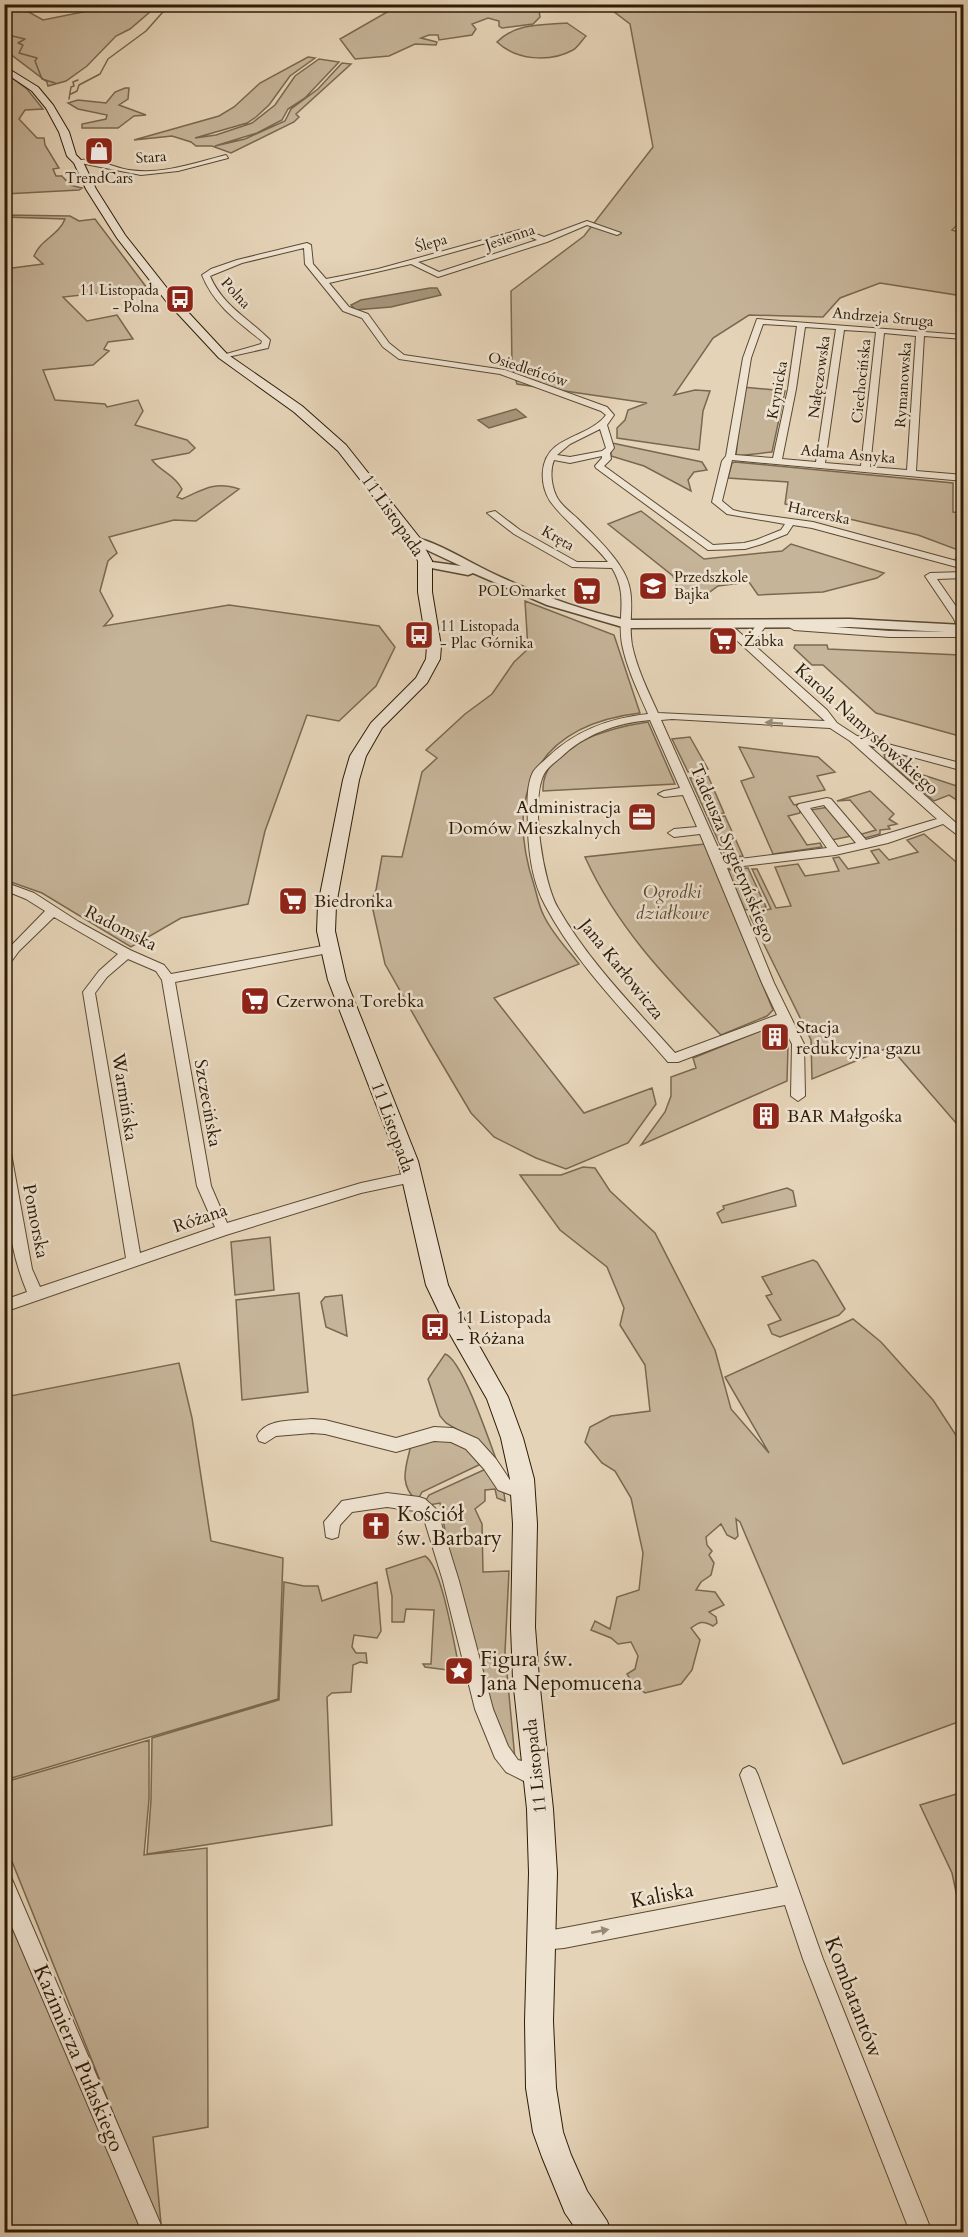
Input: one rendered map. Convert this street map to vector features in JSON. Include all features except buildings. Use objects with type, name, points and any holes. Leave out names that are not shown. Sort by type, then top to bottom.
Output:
[{"type":"main road","name":"11 Listopada","points":[[4,62],[37,83],[56,103],[76,139],[80,156],[78,162]]},
{"type":"main road","name":"11 Listopada","points":[[4,68],[33,87],[46,100],[64,132],[72,156],[78,162],[91,189],[130,249],[170,299],[223,357],[289,403],[332,438],[362,471],[414,540],[425,562],[426,608],[434,646],[433,659],[422,681],[376,726],[358,756],[351,780],[327,905],[328,949],[337,980],[401,1142],[412,1178],[437,1285],[455,1323],[497,1397],[512,1438],[524,1493],[526,1557],[523,1627],[543,1852],[539,2049],[545,2111],[549,2132],[566,2179],[576,2202],[596,2232]]},
{"type":"street","name":"Stara","points":[[78,162],[90,162],[127,172],[144,173],[226,157]]},
{"type":"street","name":"Jesienna","points":[[412,262],[438,275],[544,240],[587,223],[617,233]]},
{"type":"street","name":"Ślepa","points":[[324,282],[412,262],[523,231],[544,240]]},
{"type":"street","name":"Polna","points":[[223,357],[265,346],[266,340],[238,318],[213,292],[206,275],[262,256],[307,245],[309,264],[324,282]]},
{"type":"street","name":"Osiedleńców","points":[[324,282],[346,309],[365,316],[386,345],[402,357],[502,372],[604,409],[610,415],[608,422],[603,426]]},
{"type":"street","name":"Andrzeja Struga","points":[[730,457],[747,358],[760,321],[963,337]]},
{"type":"street","name":"Krynicka","points":[[777,462],[792,389],[801,324]]},
{"type":"street","name":"Nałęczowska","points":[[820,465],[840,327]]},
{"type":"street","name":"Ciechocińska","points":[[865,470],[880,331]]},
{"type":"street","name":"Rymanowska","points":[[911,474],[920,334]]},
{"type":"street","points":[[552,457],[570,460],[605,453],[610,448],[603,426],[569,440],[556,450],[552,457],[548,479],[554,500],[616,566]]},
{"type":"street","points":[[605,453],[607,459],[599,466],[711,548],[745,546],[759,542],[784,532],[791,521]]},
{"type":"street","name":"Adama Asnyka","points":[[730,457],[963,478]]},
{"type":"street","name":"Harcerska","points":[[730,457],[726,460],[717,502],[722,507],[740,515],[791,521],[844,533],[963,566]]},
{"type":"street","name":"Kręta","points":[[492,513],[517,532],[575,565],[616,566]]},
{"type":"street","points":[[414,540],[483,574],[582,613],[626,624],[850,623],[963,629]]},
{"type":"street","points":[[425,562],[452,558]]},
{"type":"street","points":[[425,562],[483,574]]},
{"type":"street","name":"Tadeusza Sygietyńskiego","points":[[616,566],[627,587],[629,611],[626,624],[633,669],[720,865],[768,982],[798,1044],[798,1096]]},
{"type":"street","points":[[426,583],[442,574],[467,571]]},
{"type":"street","points":[[963,575],[930,576],[963,629]]},
{"type":"street","points":[[748,644],[762,624]]},
{"type":"street","name":"Karola Namysłowskiego","points":[[725,625],[823,712],[833,725],[854,739],[963,837]]},
{"type":"street","points":[[794,627],[935,636],[959,635],[963,629]]},
{"type":"street","points":[[655,716],[833,725]]},
{"type":"street","name":"Jana Karłowicza","points":[[655,716],[611,722],[566,744],[539,772],[534,800],[534,841],[537,865],[550,904],[586,959],[673,1059],[784,1017]]},
{"type":"street","points":[[854,739],[963,768]]},
{"type":"street","points":[[868,752],[882,746]]},
{"type":"street","points":[[664,794],[687,791]]},
{"type":"street","points":[[835,851],[803,807],[827,801],[863,844]]},
{"type":"street","points":[[720,865],[835,851],[884,840],[944,820]]},
{"type":"street","points":[[674,833],[704,830]]},
{"type":"street","name":"Radomska","points":[[4,885],[30,896],[126,953],[160,968],[168,979]]},
{"type":"street","points":[[4,963],[15,948],[53,911]]},
{"type":"street","points":[[168,979],[328,949]]},
{"type":"street","name":"Warmińska","points":[[126,953],[103,974],[89,992],[134,1262]]},
{"type":"street","name":"Szczecińska","points":[[168,979],[204,1186],[223,1230]]},
{"type":"street","name":"Pomorska","points":[[4,1153],[25,1269],[36,1295]]},
{"type":"street","name":"Różana","points":[[4,1306],[223,1230],[361,1188],[412,1178]]},
{"type":"street","points":[[265,1436],[272,1430],[312,1426],[396,1444],[434,1434],[453,1435],[472,1444],[490,1464],[504,1485],[524,1493]]},
{"type":"street","points":[[332,1532],[332,1522],[348,1506],[387,1500],[404,1500],[419,1504],[431,1515],[451,1581],[484,1709],[501,1752],[512,1766],[524,1772],[536,1772]]},
{"type":"street","name":"Kombatantów","points":[[749,1775],[817,1970],[921,2232]]},
{"type":"street","name":"Kazimierza Pułaskiego","points":[[4,1884],[153,2232]]},
{"type":"street","name":"Kaliska","points":[[542,1940],[564,1938],[790,1894]]},
{"type":"green space","points":[[401,4],[538,5],[540,17],[533,24],[502,28],[499,26],[499,21],[488,18],[472,24],[476,29],[472,35],[439,40],[438,35],[429,35],[421,38],[437,42],[436,45],[415,44],[389,56],[355,59],[340,39]]},
{"type":"green space","points":[[4,5],[27,11],[43,20],[83,12],[77,9],[83,5],[158,5],[130,29],[116,36],[87,66],[66,81],[48,86],[47,82],[5,50]]},
{"type":"green space","points":[[605,5],[963,5],[964,218],[952,230],[963,233],[963,296],[880,283],[840,298],[823,317],[749,315],[713,338],[674,395],[695,390],[710,391],[703,411],[699,450],[617,438],[617,428],[625,420],[628,410],[647,403],[517,384],[512,368],[511,291],[584,236],[653,147],[630,24]]},
{"type":"green space","points":[[567,23],[586,36],[575,49],[554,57],[523,56],[497,42],[512,31],[521,28]]},
{"type":"green space","points":[[308,57],[315,58],[290,76],[269,105],[256,117],[247,123],[195,138],[216,135],[252,123],[275,105],[295,76],[319,59],[339,62],[305,98],[288,109],[282,120],[257,133],[215,146],[245,139],[285,121],[291,109],[318,89],[342,63],[351,64],[296,114],[299,117],[294,122],[231,153],[212,146],[196,146],[172,136],[134,140],[219,116],[234,107],[260,83]]},
{"type":"green space","points":[[5,73],[27,89],[43,109],[25,110],[19,119],[37,138],[44,138],[45,145],[59,168],[53,169],[56,176],[62,176],[70,185],[82,188],[79,190],[5,194]]},
{"type":"green space","points":[[129,88],[128,99],[119,105],[146,115],[134,116],[118,128],[82,128],[82,124],[106,119],[107,115],[78,109],[68,103],[78,100],[106,103],[115,92]]},
{"type":"green space","points":[[5,215],[70,216],[79,221],[95,219],[147,288],[63,297],[87,321],[117,315],[133,339],[108,342],[104,349],[109,351],[93,365],[43,370],[55,400],[105,404],[107,407],[138,400],[143,411],[135,425],[187,440],[195,448],[189,453],[152,460],[179,484],[182,489],[177,497],[182,499],[203,489],[216,486],[239,489],[196,521],[174,520],[109,537],[117,553],[108,561],[100,591],[113,616],[104,626],[229,605],[379,626],[395,647],[376,686],[339,721],[307,715],[265,831],[248,904],[181,918],[131,947],[42,893],[5,880],[5,269],[43,264],[34,256],[65,219],[5,217]]},
{"type":"green space","points":[[742,387],[785,391],[772,452],[736,456]]},
{"type":"green space","points":[[612,443],[702,462],[707,470],[694,472],[688,480],[691,491],[644,466],[611,456]]},
{"type":"green space","points":[[732,463],[953,483],[953,512],[963,513],[963,563],[954,561],[961,551],[918,535],[785,504],[788,482],[728,478]]},
{"type":"green space","points":[[641,511],[704,559],[782,551],[791,544],[884,573],[877,578],[823,592],[758,595],[749,582],[718,586],[703,597],[681,600],[673,576],[608,524]]},
{"type":"green space","points":[[525,601],[614,635],[640,713],[605,720],[576,732],[554,748],[538,768],[527,792],[523,820],[526,851],[539,905],[551,929],[579,964],[494,998],[584,1113],[652,1088],[656,1104],[628,1143],[566,1169],[536,1158],[494,1137],[471,1113],[385,964],[371,901],[376,890],[382,856],[402,857],[422,772],[437,758],[426,750],[465,714],[492,694],[514,662],[528,649]]},
{"type":"green space","points":[[795,645],[827,645],[828,649],[960,655],[964,661],[963,737],[876,713],[823,665],[812,665],[794,648]]},
{"type":"green space","points":[[648,722],[675,784],[543,791],[546,775],[554,762],[566,750],[599,734]]},
{"type":"green space","points":[[690,737],[708,769],[688,772],[672,739]]},
{"type":"green space","points":[[739,747],[818,757],[835,772],[817,776],[825,790],[789,797],[794,805],[799,804],[800,813],[788,816],[807,845],[820,843],[822,847],[773,854],[741,781],[754,777]]},
{"type":"green space","points":[[890,752],[914,758],[908,770],[963,788],[963,804],[949,795],[934,801],[885,759],[884,754]]},
{"type":"green space","points":[[708,776],[724,813],[707,816],[690,778]]},
{"type":"green space","points":[[870,791],[894,814],[889,819],[897,824],[888,826],[890,829],[880,830],[880,834],[865,838],[856,830],[862,834],[876,830],[850,800],[837,801]]},
{"type":"green space","points":[[829,807],[851,836],[832,840],[810,810]]},
{"type":"green space","points":[[725,816],[743,856],[726,858],[708,818]]},
{"type":"green space","points":[[924,834],[963,868],[963,1131],[890,1047],[812,1079],[811,1040],[750,916],[756,915],[754,912],[771,909],[752,869],[757,869],[776,908],[791,906],[775,867],[798,864],[805,876],[839,871],[833,858],[839,857],[848,869],[879,863],[871,851],[879,849],[889,860],[918,852],[907,840]]},
{"type":"green space","name":"Ogrodki działkowe","points":[[705,844],[773,1010],[767,1016],[721,1035],[663,973],[628,930],[612,907],[585,857]]},
{"type":"green space","points":[[748,868],[766,907],[745,910],[727,870]]},
{"type":"green space","points":[[775,1025],[788,1046],[787,1081],[641,1145],[665,1112],[671,1096],[671,1077],[696,1068],[693,1058]]},
{"type":"green space","points":[[583,1167],[595,1168],[610,1191],[655,1233],[715,1350],[731,1409],[769,1453],[725,1377],[853,1319],[881,1342],[933,1400],[963,1446],[963,1742],[958,1722],[843,1764],[740,1522],[736,1519],[738,1536],[735,1539],[727,1535],[721,1524],[706,1537],[707,1545],[712,1551],[709,1555],[714,1563],[711,1575],[701,1582],[696,1590],[715,1592],[724,1605],[709,1612],[716,1617],[717,1623],[713,1626],[701,1622],[691,1628],[700,1640],[692,1670],[681,1684],[645,1693],[632,1682],[627,1674],[635,1669],[638,1656],[631,1642],[618,1644],[611,1638],[591,1630],[595,1621],[610,1629],[617,1597],[639,1590],[643,1553],[631,1498],[615,1471],[602,1463],[585,1442],[590,1427],[611,1416],[650,1411],[645,1365],[620,1325],[624,1308],[607,1267],[560,1230],[520,1175],[561,1175]]},
{"type":"green space","points":[[787,1188],[793,1191],[796,1206],[722,1223],[717,1213],[724,1209],[723,1206]]},
{"type":"green space","points":[[270,1237],[274,1290],[235,1295],[231,1242]]},
{"type":"green space","points":[[813,1260],[817,1262],[845,1309],[839,1315],[780,1337],[772,1334],[768,1325],[781,1320],[766,1296],[772,1294],[762,1277]]},
{"type":"green space","points":[[299,1293],[308,1392],[242,1400],[236,1300]]},
{"type":"green space","points":[[342,1295],[347,1336],[326,1327],[321,1302],[325,1297]]},
{"type":"green space","points":[[445,1354],[452,1360],[469,1388],[501,1473],[475,1440],[446,1423],[440,1416],[428,1379]]},
{"type":"green space","points":[[179,1363],[192,1418],[211,1541],[283,1558],[278,1699],[5,1780],[5,1397]]},
{"type":"green space","points":[[429,1438],[456,1439],[483,1463],[422,1492],[417,1501],[411,1495],[405,1482],[406,1468],[411,1445]]},
{"type":"green space","points":[[488,1468],[504,1493],[505,1501],[497,1498],[495,1489],[485,1490],[485,1501],[475,1509],[482,1524],[483,1572],[509,1571],[505,1652],[515,1759],[499,1732],[448,1547],[440,1503],[423,1506],[429,1495]]},
{"type":"green space","points":[[425,1556],[437,1574],[442,1590],[459,1667],[455,1671],[425,1667],[423,1664],[431,1664],[434,1610],[406,1609],[404,1622],[392,1622],[392,1596],[386,1569]]},
{"type":"green space","points":[[284,1582],[318,1586],[322,1601],[377,1582],[381,1631],[377,1638],[354,1635],[352,1647],[356,1653],[366,1653],[367,1663],[360,1662],[353,1665],[351,1692],[332,1693],[327,1697],[332,1825],[147,1854],[152,1738],[279,1700]]},
{"type":"green space","points":[[149,1740],[149,1799],[144,1855],[207,1848],[208,2127],[153,2137],[161,2224],[158,2225],[5,1844],[5,1782]]},
{"type":"green space","points":[[964,1792],[963,1925],[952,1873],[920,1805]]},
{"type":"green space","points":[[4,1908],[141,2228],[140,2232],[5,2232]]},
{"type":"shaded area","points":[[437,288],[441,295],[391,307],[355,310],[351,305],[361,300]]},
{"type":"shaded area","points":[[516,409],[526,417],[489,428],[478,420]]},
{"type":"waterway","points":[[71,94],[77,91],[79,85],[100,74],[108,59],[146,31],[170,4]]},
{"type":"waterway","points":[[4,34],[25,39],[18,43],[23,45],[19,53],[37,58],[35,61],[42,79],[55,83]]},
{"type":"waterway","points":[[69,99],[71,87],[74,86],[73,82],[78,80]]},
{"type":"place","name":"TrendCars","points":[[99,151]]},
{"type":"place","name":"11 Listopada - Polna","points":[[180,299]]},
{"type":"place","name":"Przedszkole Bajka","points":[[653,586]]},
{"type":"place","name":"POLOmarket","points":[[587,591]]},
{"type":"place","name":"11 Listopada - Plac Górnika","points":[[419,635]]},
{"type":"place","name":"Żabka","points":[[723,641]]},
{"type":"place","name":"Administracja Domów Mieszkalnych","points":[[642,817]]},
{"type":"place","name":"Biedronka","points":[[293,901]]},
{"type":"place","name":"Czerwona Torebka","points":[[255,1001]]},
{"type":"place","name":"Stacja redukcyjna gazu","points":[[775,1037]]},
{"type":"place","name":"BAR Małgośka","points":[[766,1116]]},
{"type":"place","name":"11 Listopada - Różana","points":[[435,1327]]},
{"type":"place","name":"Kościół św. Barbary","points":[[376,1526]]},
{"type":"place","name":"Figura św. Jana Nepomucena","points":[[459,1671]]}]
